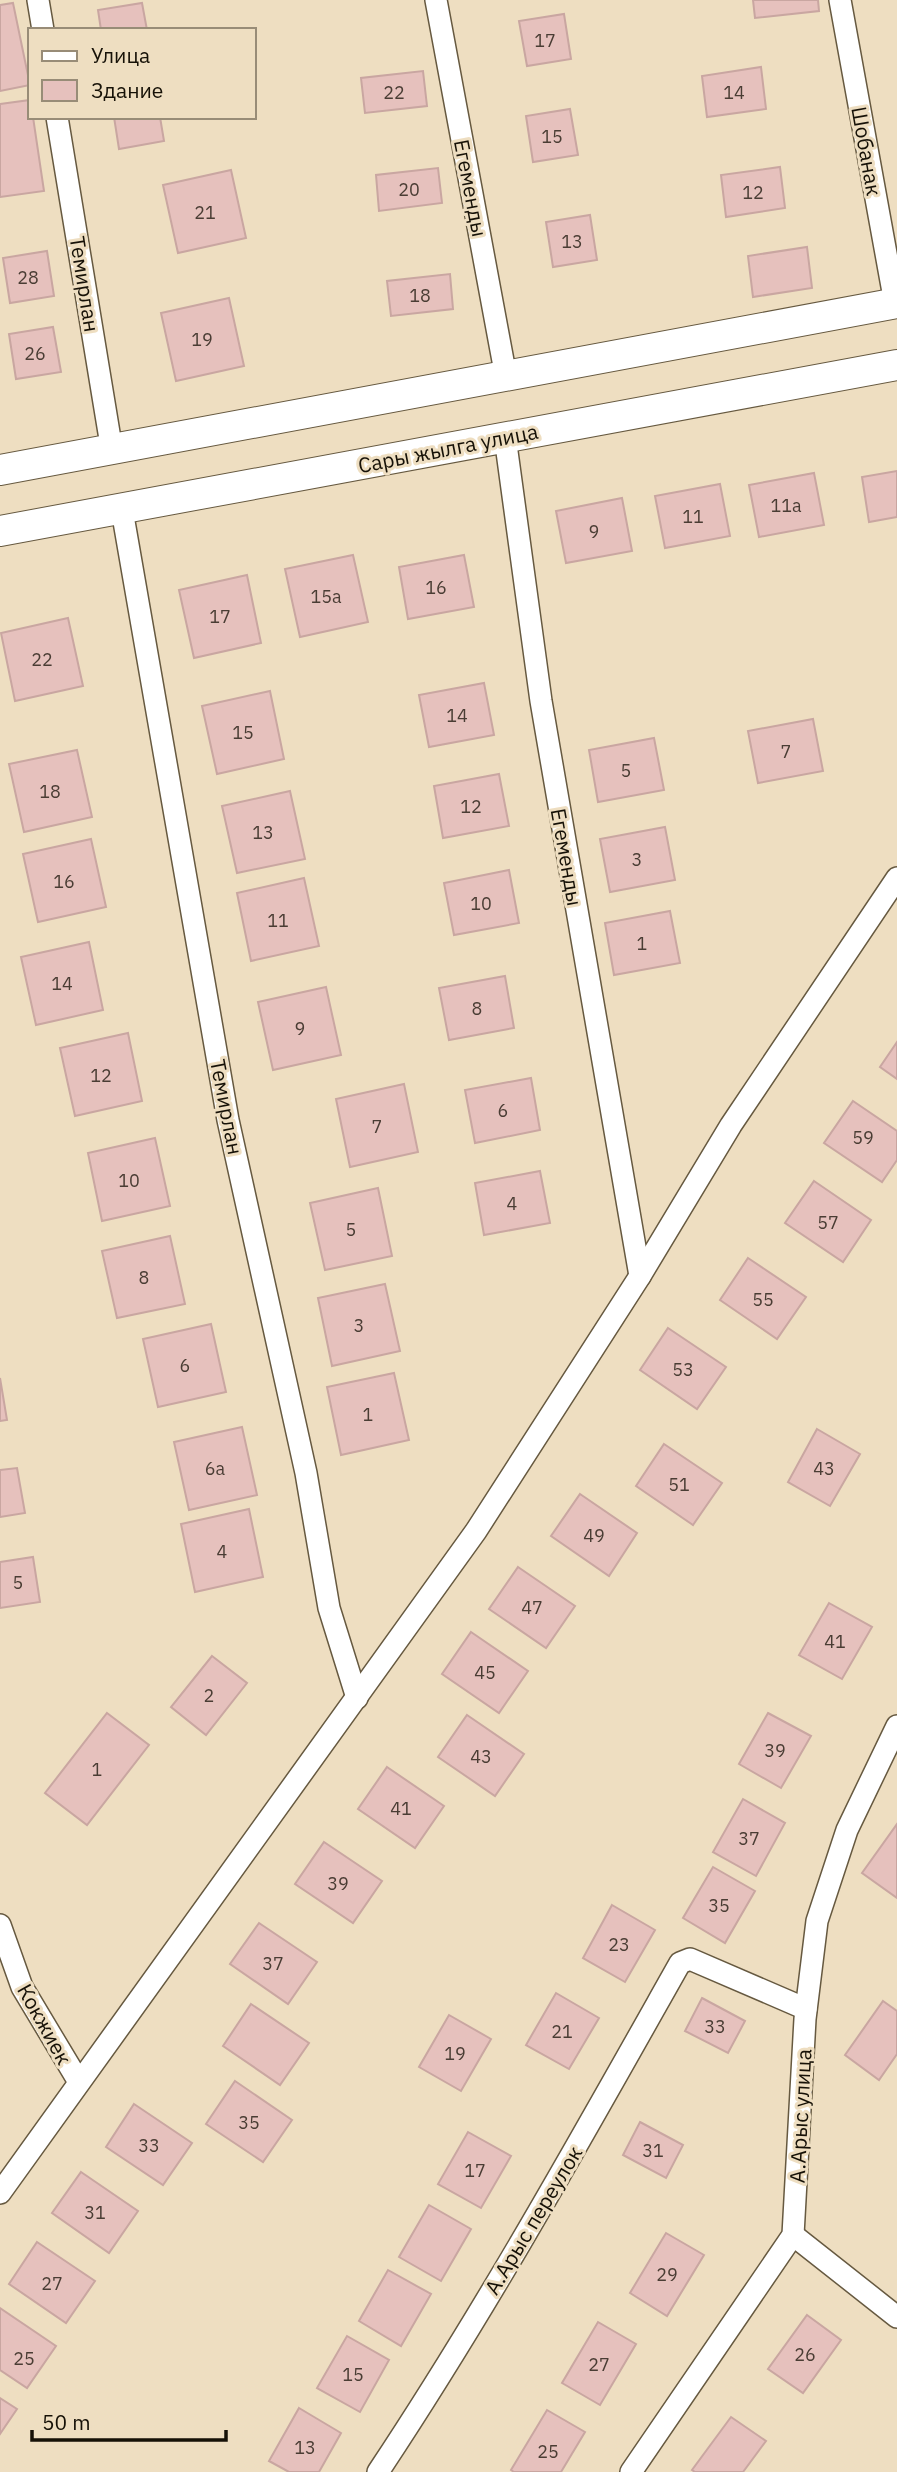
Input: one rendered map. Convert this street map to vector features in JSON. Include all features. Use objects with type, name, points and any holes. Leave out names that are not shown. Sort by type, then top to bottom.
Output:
[{"type":"street","points":[[38,0],[43,28]]},
{"type":"street","name":"Егеменды","points":[[436,0],[506,377]]},
{"type":"street","name":"Шобанак","points":[[840,0],[896,303]]},
{"type":"street","name":"Темирлан","points":[[57,119],[112,451]]},
{"type":"street","points":[[0,470],[896,303]]},
{"type":"street","name":"Сары жылга улица","points":[[0,531],[897,365]]},
{"type":"street","name":"Егеменды","points":[[505,437],[543,714],[640,1276]]},
{"type":"street","name":"Темирлан","points":[[122,510],[228,1120],[306,1473],[329,1608],[357,1698]]},
{"type":"street","points":[[0,2193],[476,1531],[640,1276],[731,1125],[897,878]]},
{"type":"street","name":"А.Арыс улица","points":[[793,2235],[806,2009],[817,1921],[847,1830],[897,1726]]},
{"type":"street","name":"Кокжиек","points":[[0,1925],[22,1987],[79,2082]]},
{"type":"street","name":"А.Арыс переулок","points":[[378,2472],[434,2388],[566,2166],[680,1963],[690,1959],[806,2009]]},
{"type":"street","points":[[631,2472],[793,2235],[897,2317]]},
{"type":"building","points":[[753,0],[818,0],[819,11],[755,18]]},
{"type":"building","points":[[13,3],[28,85],[0,91],[0,5]]},
{"type":"building","points":[[142,3],[147,28],[101,28],[98,10]]},
{"type":"building","points":[[564,14],[571,59],[527,66],[519,21]]},
{"type":"building","points":[[761,67],[766,109],[707,117],[702,76]]},
{"type":"building","points":[[423,71],[427,106],[365,113],[361,78]]},
{"type":"building","points":[[28,100],[28,119],[33,119],[44,191],[0,197],[0,104]]},
{"type":"building","points":[[570,109],[578,155],[533,162],[526,116]]},
{"type":"building","points":[[114,119],[160,119],[164,141],[119,149]]},
{"type":"building","points":[[780,167],[785,208],[726,217],[721,175]]},
{"type":"building","points":[[438,168],[442,203],[379,211],[376,175]]},
{"type":"building","points":[[231,170],[246,238],[178,253],[163,185]]},
{"type":"building","points":[[590,215],[597,260],[553,267],[546,222]]},
{"type":"building","points":[[807,247],[812,288],[753,297],[748,256]]},
{"type":"building","points":[[47,251],[54,296],[10,303],[3,258]]},
{"type":"building","points":[[450,274],[453,309],[391,316],[387,281]]},
{"type":"building","points":[[229,298],[244,366],[176,381],[161,313]]},
{"type":"building","points":[[53,327],[61,372],[16,379],[9,334]]},
{"type":"building","points":[[897,471],[897,517],[869,522],[862,477]]},
{"type":"building","points":[[814,473],[824,525],[759,537],[749,485]]},
{"type":"building","points":[[720,484],[730,536],[665,548],[655,496]]},
{"type":"building","points":[[622,498],[632,551],[566,563],[556,511]]},
{"type":"building","points":[[353,555],[368,622],[300,637],[285,569]]},
{"type":"building","points":[[464,555],[474,607],[408,619],[399,567]]},
{"type":"building","points":[[247,575],[261,643],[194,658],[179,590]]},
{"type":"building","points":[[68,618],[83,686],[15,701],[1,633]]},
{"type":"building","points":[[484,683],[494,735],[429,747],[419,695]]},
{"type":"building","points":[[270,691],[284,759],[217,774],[202,706]]},
{"type":"building","points":[[813,719],[823,771],[758,783],[748,731]]},
{"type":"building","points":[[654,738],[664,790],[598,802],[589,750]]},
{"type":"building","points":[[77,750],[92,817],[24,832],[9,764]]},
{"type":"building","points":[[499,774],[509,826],[443,838],[434,786]]},
{"type":"building","points":[[290,791],[305,859],[237,873],[222,806]]},
{"type":"building","points":[[665,827],[675,880],[610,892],[600,839]]},
{"type":"building","points":[[91,839],[106,907],[38,922],[23,854]]},
{"type":"building","points":[[509,870],[519,923],[454,935],[444,883]]},
{"type":"building","points":[[304,878],[319,946],[251,961],[237,893]]},
{"type":"building","points":[[670,911],[680,963],[614,975],[605,923]]},
{"type":"building","points":[[89,942],[103,1010],[36,1025],[21,957]]},
{"type":"building","points":[[505,976],[514,1028],[449,1040],[439,988]]},
{"type":"building","points":[[326,987],[341,1055],[273,1070],[258,1002]]},
{"type":"building","points":[[128,1033],[142,1101],[75,1116],[60,1048]]},
{"type":"building","points":[[897,1042],[897,1079],[880,1067]]},
{"type":"building","points":[[531,1078],[540,1130],[475,1143],[465,1090]]},
{"type":"building","points":[[404,1084],[418,1152],[350,1167],[336,1099]]},
{"type":"building","points":[[853,1101],[897,1131],[897,1160],[882,1182],[824,1143]]},
{"type":"building","points":[[155,1138],[170,1206],[102,1221],[88,1153]]},
{"type":"building","points":[[540,1171],[550,1223],[484,1235],[475,1183]]},
{"type":"building","points":[[814,1181],[871,1220],[843,1262],[785,1223]]},
{"type":"building","points":[[378,1188],[392,1256],[325,1270],[310,1203]]},
{"type":"building","points":[[170,1236],[185,1304],[117,1318],[102,1251]]},
{"type":"building","points":[[748,1258],[806,1297],[777,1339],[720,1300]]},
{"type":"building","points":[[385,1284],[400,1351],[332,1366],[318,1298]]},
{"type":"building","points":[[211,1324],[226,1392],[158,1407],[143,1339]]},
{"type":"building","points":[[668,1328],[726,1367],[697,1409],[640,1370]]},
{"type":"building","points":[[394,1373],[409,1440],[341,1455],[327,1387]]},
{"type":"building","points":[[0,1378],[7,1420],[0,1421]]},
{"type":"building","points":[[242,1427],[257,1495],[189,1510],[174,1442]]},
{"type":"building","points":[[817,1429],[860,1454],[830,1506],[788,1482]]},
{"type":"building","points":[[664,1444],[722,1483],[693,1525],[636,1486]]},
{"type":"building","points":[[17,1468],[25,1513],[0,1517],[0,1470]]},
{"type":"building","points":[[580,1494],[637,1533],[609,1576],[551,1536]]},
{"type":"building","points":[[249,1509],[263,1577],[195,1592],[181,1524]]},
{"type":"building","points":[[33,1557],[40,1602],[0,1608],[0,1562]]},
{"type":"building","points":[[518,1567],[575,1606],[546,1648],[489,1609]]},
{"type":"building","points":[[829,1603],[872,1627],[842,1679],[799,1655]]},
{"type":"building","points":[[471,1632],[528,1671],[499,1713],[442,1674]]},
{"type":"building","points":[[212,1656],[247,1683],[206,1735],[171,1707]]},
{"type":"building","points":[[107,1713],[149,1745],[87,1825],[45,1793]]},
{"type":"building","points":[[768,1713],[811,1736],[781,1788],[739,1764]]},
{"type":"building","points":[[467,1715],[524,1754],[495,1796],[438,1757]]},
{"type":"building","points":[[387,1767],[444,1806],[415,1848],[358,1809]]},
{"type":"building","points":[[743,1799],[785,1823],[756,1876],[713,1852]]},
{"type":"building","points":[[897,1824],[897,1898],[862,1873]]},
{"type":"building","points":[[324,1842],[382,1881],[353,1923],[295,1884]]},
{"type":"building","points":[[713,1867],[755,1891],[725,1943],[683,1918]]},
{"type":"building","points":[[612,1905],[655,1930],[625,1982],[583,1958]]},
{"type":"building","points":[[259,1923],[317,1962],[288,2004],[230,1964]]},
{"type":"building","points":[[556,1993],[599,2018],[569,2069],[526,2045]]},
{"type":"building","points":[[702,1998],[745,2021],[728,2053],[685,2031]]},
{"type":"building","points":[[883,2001],[897,2011],[897,2054],[879,2080],[845,2055]]},
{"type":"building","points":[[251,2004],[309,2043],[280,2085],[223,2046]]},
{"type":"building","points":[[449,2015],[491,2039],[461,2091],[419,2067]]},
{"type":"building","points":[[235,2081],[292,2120],[263,2162],[206,2124]]},
{"type":"building","points":[[134,2104],[192,2143],[163,2185],[106,2147]]},
{"type":"building","points":[[640,2122],[683,2145],[666,2178],[623,2155]]},
{"type":"building","points":[[468,2132],[511,2156],[481,2208],[438,2184]]},
{"type":"building","points":[[81,2172],[138,2211],[109,2253],[52,2213]]},
{"type":"building","points":[[429,2205],[471,2229],[441,2281],[399,2257]]},
{"type":"building","points":[[666,2233],[704,2255],[667,2316],[630,2293]]},
{"type":"building","points":[[37,2242],[95,2281],[66,2323],[9,2284]]},
{"type":"building","points":[[388,2270],[431,2294],[401,2346],[359,2321]]},
{"type":"building","points":[[0,2308],[56,2346],[27,2388],[0,2370]]},
{"type":"building","points":[[807,2315],[841,2340],[803,2393],[768,2369]]},
{"type":"building","points":[[598,2322],[636,2344],[600,2405],[562,2383]]},
{"type":"building","points":[[347,2336],[389,2360],[360,2412],[317,2388]]},
{"type":"building","points":[[0,2398],[17,2409],[0,2434]]},
{"type":"building","points":[[299,2408],[341,2433],[319,2472],[289,2472],[269,2461]]},
{"type":"building","points":[[547,2410],[585,2432],[561,2472],[514,2472],[511,2470]]},
{"type":"building","points":[[731,2417],[766,2441],[743,2472],[692,2470]]}]
